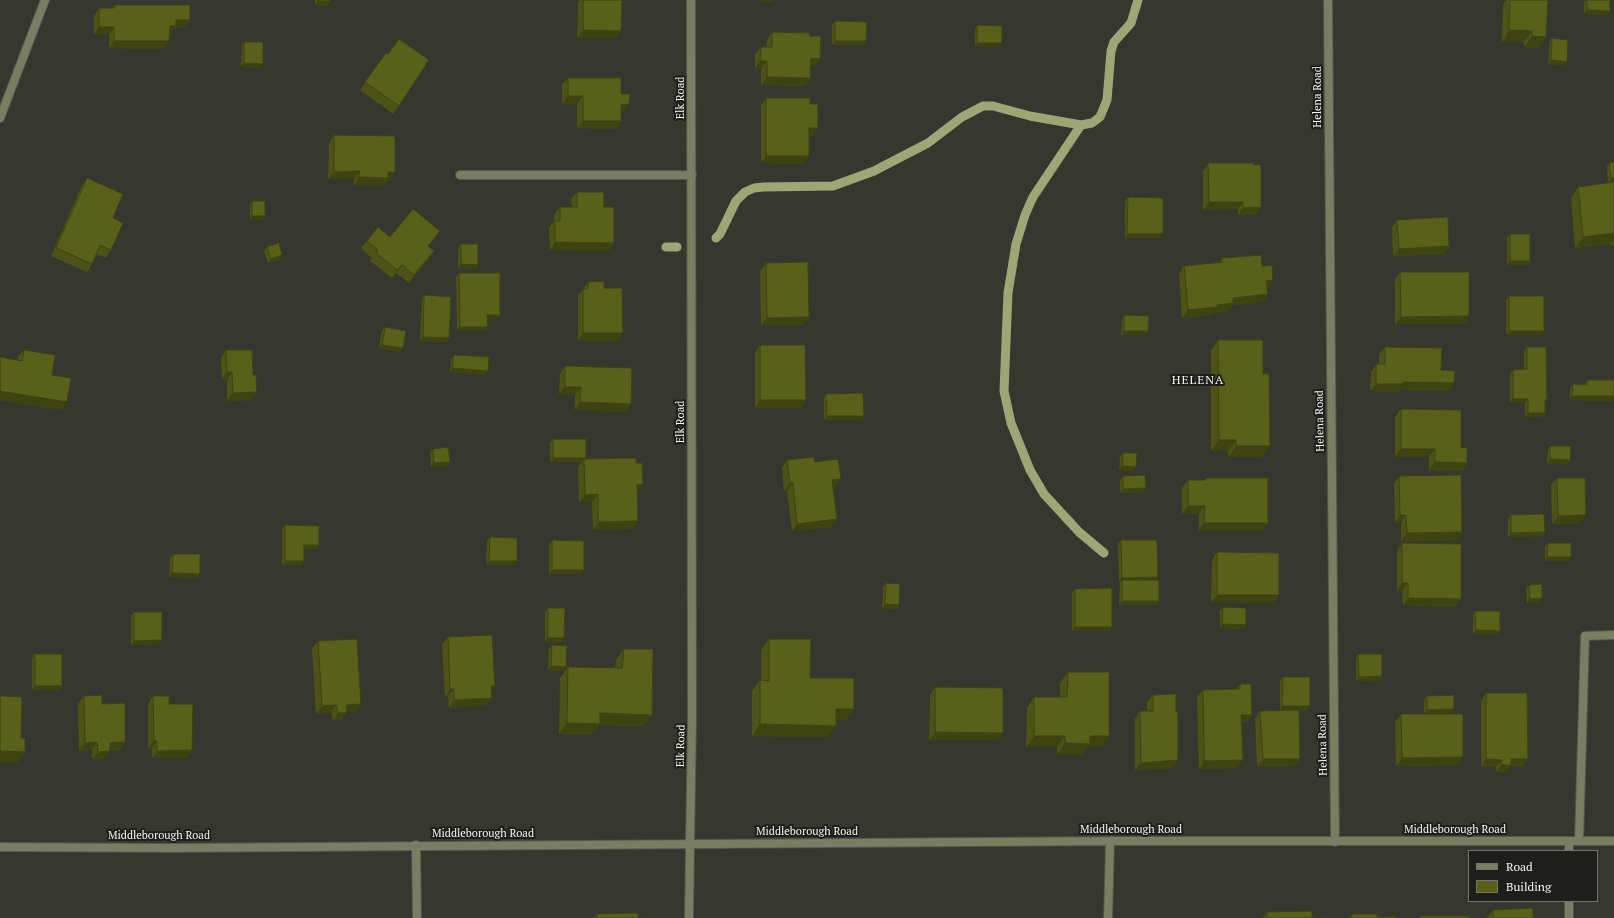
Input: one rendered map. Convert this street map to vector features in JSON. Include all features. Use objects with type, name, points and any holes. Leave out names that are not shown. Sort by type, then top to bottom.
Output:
[{"type":"street","points":[[0,118],[45,0]]},
{"type":"street","name":"Elk Road","points":[[689,918],[692,720],[691,0]]},
{"type":"street","name":"Helena Road","points":[[1328,0],[1335,842]]},
{"type":"street","points":[[460,175],[692,175]]},
{"type":"street","points":[[1579,841],[1585,636],[1614,636]]},
{"type":"street","name":"Middleborough Road","points":[[0,847],[172,848],[1110,841],[1335,842],[1614,840]]},
{"type":"street","points":[[1108,918],[1110,841]]},
{"type":"street","points":[[1569,841],[1569,850]]},
{"type":"street","points":[[416,845],[417,918]]},
{"type":"street","points":[[1569,902],[1569,918]]},
{"type":"building","points":[[330,0],[330,2],[318,1]]},
{"type":"building","points":[[583,0],[622,0],[621,31],[583,30]]},
{"type":"building","points":[[1510,0],[1548,0],[1546,37],[1532,36],[1532,31],[1509,30]]},
{"type":"building","points":[[1587,0],[1610,0],[1610,11],[1587,10]]},
{"type":"building","points":[[115,5],[190,5],[190,20],[176,20],[176,26],[170,26],[169,41],[114,41],[114,27],[99,27],[99,8],[114,8]]},
{"type":"building","points":[[835,21],[867,22],[866,41],[835,41]]},
{"type":"building","points":[[977,25],[1002,26],[1002,43],[977,43]]},
{"type":"building","points":[[772,32],[810,33],[809,36],[821,36],[820,59],[811,58],[810,78],[767,77],[767,61],[760,61],[761,47],[772,47]]},
{"type":"building","points":[[1552,38],[1568,40],[1567,62],[1551,60]]},
{"type":"building","points":[[399,39],[429,60],[399,106],[365,82],[386,53],[388,54]]},
{"type":"building","points":[[244,42],[263,42],[263,64],[244,63]]},
{"type":"building","points":[[568,78],[621,78],[621,94],[630,94],[629,104],[621,105],[621,121],[583,121],[583,96],[568,96]]},
{"type":"building","points":[[766,98],[810,98],[810,104],[818,104],[818,128],[809,128],[809,156],[766,156]]},
{"type":"building","points":[[334,135],[395,136],[395,172],[388,172],[388,178],[359,177],[360,171],[334,172]]},
{"type":"building","points":[[1614,162],[1614,178],[1611,178],[1609,163]]},
{"type":"building","points":[[1208,163],[1254,163],[1254,165],[1261,165],[1261,207],[1243,208],[1243,202],[1209,202]]},
{"type":"building","points":[[87,178],[123,194],[113,218],[123,223],[111,250],[100,245],[92,264],[56,248]]},
{"type":"building","points":[[1614,182],[1614,233],[1583,237],[1578,187]]},
{"type":"building","points":[[577,192],[604,192],[604,207],[614,207],[614,243],[555,242],[555,221],[560,221],[560,207],[577,207]]},
{"type":"building","points":[[1128,197],[1163,198],[1163,234],[1127,234]]},
{"type":"building","points":[[252,201],[265,201],[265,216],[252,216]]},
{"type":"building","points":[[413,209],[440,231],[428,246],[434,251],[414,275],[402,265],[397,270],[376,253],[378,250],[367,241],[378,227],[390,237]]},
{"type":"building","points":[[1448,217],[1449,246],[1399,249],[1397,220]]},
{"type":"building","points":[[1510,234],[1530,234],[1530,261],[1510,261]]},
{"type":"building","points":[[279,243],[282,255],[271,259],[267,247]]},
{"type":"building","points":[[461,244],[478,244],[478,265],[461,264]]},
{"type":"building","points":[[1261,255],[1262,266],[1272,265],[1273,280],[1266,281],[1268,294],[1233,298],[1233,303],[1217,305],[1217,307],[1188,310],[1184,266],[1223,262],[1222,258]]},
{"type":"building","points":[[808,262],[809,317],[767,318],[766,263]]},
{"type":"building","points":[[1400,272],[1469,272],[1469,316],[1401,317]]},
{"type":"building","points":[[459,273],[500,273],[500,315],[487,315],[488,327],[460,327]]},
{"type":"building","points":[[604,281],[604,288],[622,288],[623,333],[583,333],[583,289],[588,289],[588,282]]},
{"type":"building","points":[[424,295],[451,297],[449,338],[423,337]]},
{"type":"building","points":[[1509,296],[1544,296],[1544,331],[1509,331]]},
{"type":"building","points":[[1124,315],[1149,316],[1148,331],[1124,331]]},
{"type":"building","points":[[385,327],[406,331],[403,348],[382,345]]},
{"type":"building","points":[[1218,340],[1263,340],[1263,374],[1269,374],[1270,446],[1236,446],[1236,440],[1219,440]]},
{"type":"building","points":[[760,345],[805,345],[806,400],[760,400]]},
{"type":"building","points":[[1385,347],[1442,348],[1441,370],[1455,371],[1454,383],[1403,382],[1403,384],[1376,384],[1376,364],[1385,364]]},
{"type":"building","points":[[1527,347],[1546,347],[1547,399],[1545,400],[1545,413],[1528,413],[1528,399],[1513,399],[1513,370],[1527,369]]},
{"type":"building","points":[[24,350],[55,355],[52,375],[71,378],[67,402],[0,391],[0,357],[22,361]]},
{"type":"building","points":[[226,350],[252,350],[253,375],[256,375],[257,392],[233,393],[232,372],[227,372]]},
{"type":"building","points":[[454,355],[489,357],[488,371],[452,368]]},
{"type":"building","points":[[565,366],[632,368],[631,404],[580,402],[581,387],[565,387]]},
{"type":"building","points":[[1587,380],[1614,380],[1614,396],[1572,396],[1573,384],[1587,385]]},
{"type":"building","points":[[863,393],[864,416],[827,416],[826,394]]},
{"type":"building","points":[[1401,409],[1461,410],[1461,448],[1467,447],[1467,463],[1435,462],[1435,449],[1401,449]]},
{"type":"building","points":[[553,439],[586,439],[586,458],[553,458]]},
{"type":"building","points":[[1550,446],[1571,446],[1570,460],[1550,459]]},
{"type":"building","points":[[448,447],[450,462],[434,463],[433,449]]},
{"type":"building","points":[[1123,453],[1137,453],[1136,467],[1122,466]]},
{"type":"building","points":[[814,457],[815,462],[838,459],[841,479],[832,480],[837,519],[797,524],[793,483],[790,483],[787,460]]},
{"type":"building","points":[[636,458],[636,463],[642,463],[643,484],[637,485],[638,521],[598,522],[598,494],[585,495],[584,459]]},
{"type":"building","points":[[1145,475],[1146,488],[1123,489],[1123,476]]},
{"type":"building","points":[[1461,475],[1462,532],[1407,533],[1406,515],[1400,515],[1399,476]]},
{"type":"building","points":[[1205,478],[1268,478],[1268,523],[1204,523],[1205,506],[1188,506],[1188,480],[1206,480]]},
{"type":"building","points":[[1557,478],[1585,478],[1586,515],[1558,516]]},
{"type":"building","points":[[1544,514],[1545,532],[1511,533],[1511,515]]},
{"type":"building","points":[[285,525],[319,526],[319,545],[304,545],[304,561],[285,561]]},
{"type":"building","points":[[490,537],[517,538],[517,561],[489,561]]},
{"type":"building","points":[[552,540],[584,541],[584,570],[552,570]]},
{"type":"building","points":[[1121,540],[1157,540],[1158,577],[1122,578]]},
{"type":"building","points":[[1402,543],[1461,544],[1461,599],[1408,598],[1408,583],[1402,583]]},
{"type":"building","points":[[1548,543],[1571,543],[1571,557],[1547,557]]},
{"type":"building","points":[[1217,552],[1279,553],[1279,595],[1217,595]]},
{"type":"building","points":[[173,554],[200,554],[200,574],[172,573]]},
{"type":"building","points":[[1122,580],[1159,580],[1159,601],[1122,601]]},
{"type":"building","points":[[886,583],[900,584],[899,605],[885,604]]},
{"type":"building","points":[[1542,584],[1542,598],[1530,599],[1529,585]]},
{"type":"building","points":[[1112,588],[1112,627],[1075,627],[1075,589]]},
{"type":"building","points":[[1223,607],[1246,608],[1246,625],[1222,624]]},
{"type":"building","points":[[548,608],[565,608],[564,638],[548,638]]},
{"type":"building","points":[[1475,611],[1500,611],[1500,631],[1476,630]]},
{"type":"building","points":[[134,612],[162,612],[162,640],[134,641]]},
{"type":"building","points":[[492,635],[495,686],[491,686],[492,698],[454,700],[454,689],[450,689],[448,637]]},
{"type":"building","points":[[357,639],[361,704],[347,705],[346,713],[338,713],[336,705],[322,706],[318,641]]},
{"type":"building","points":[[769,639],[811,639],[810,678],[854,678],[854,709],[836,709],[836,726],[760,724],[760,680],[769,681]]},
{"type":"building","points":[[552,645],[567,646],[566,667],[551,666]]},
{"type":"building","points":[[624,649],[653,649],[652,715],[600,713],[600,724],[567,723],[568,667],[622,668]]},
{"type":"building","points":[[35,654],[62,654],[62,686],[35,686]]},
{"type":"building","points":[[1358,654],[1382,654],[1382,676],[1359,677]]},
{"type":"building","points":[[1068,672],[1109,672],[1109,736],[1090,736],[1090,744],[1065,743],[1065,736],[1034,736],[1034,697],[1067,697]]},
{"type":"building","points":[[1283,677],[1310,677],[1310,706],[1282,706]]},
{"type":"building","points":[[1240,684],[1251,684],[1252,715],[1241,715],[1243,760],[1204,761],[1203,690],[1240,689]]},
{"type":"building","points":[[935,687],[1003,688],[1003,733],[935,732]]},
{"type":"building","points":[[1486,693],[1527,693],[1528,759],[1511,759],[1511,765],[1501,765],[1502,760],[1486,759]]},
{"type":"building","points":[[1176,694],[1176,712],[1178,712],[1178,760],[1141,763],[1140,711],[1153,711],[1153,695]]},
{"type":"building","points":[[102,695],[102,704],[125,703],[125,742],[110,743],[110,751],[98,752],[97,742],[85,743],[84,696]]},
{"type":"building","points":[[1454,695],[1454,709],[1427,710],[1427,696]]},
{"type":"building","points":[[0,696],[22,697],[21,738],[25,738],[25,752],[0,751]]},
{"type":"building","points":[[153,696],[169,696],[169,704],[193,704],[192,750],[157,751],[157,741],[154,741]]},
{"type":"building","points":[[1299,710],[1300,759],[1263,759],[1260,711]]},
{"type":"building","points":[[1401,714],[1463,714],[1463,757],[1402,758]]},
{"type":"building","points":[[1533,908],[1533,918],[1493,918],[1493,910]]},
{"type":"building","points":[[1312,911],[1312,917],[1327,918],[1267,918],[1267,912]]},
{"type":"building","points":[[638,913],[638,918],[597,918],[597,914]]},
{"type":"building","points":[[1352,914],[1377,914],[1377,917],[1395,916],[1395,918],[1352,918]]},
{"type":"building","points":[[1420,916],[1469,916],[1469,918],[1420,918]]},
{"type":"waterway","points":[[716,238],[720,234],[736,201],[745,192],[754,188],[764,187],[833,186],[874,171],[928,143],[962,117],[983,106],[993,106],[1030,116],[1081,125],[1092,123],[1100,117],[1107,100],[1111,51],[1114,42],[1131,23],[1138,0]]},
{"type":"waterway","points":[[1081,125],[1033,197],[1025,215],[1016,244],[1008,293],[1004,391],[1011,423],[1030,470],[1044,494],[1079,532],[1104,553]]},
{"type":"waterway","points":[[666,247],[677,247]]},
{"type":"district","name":"HELENA","points":[[1198,381]]}]
